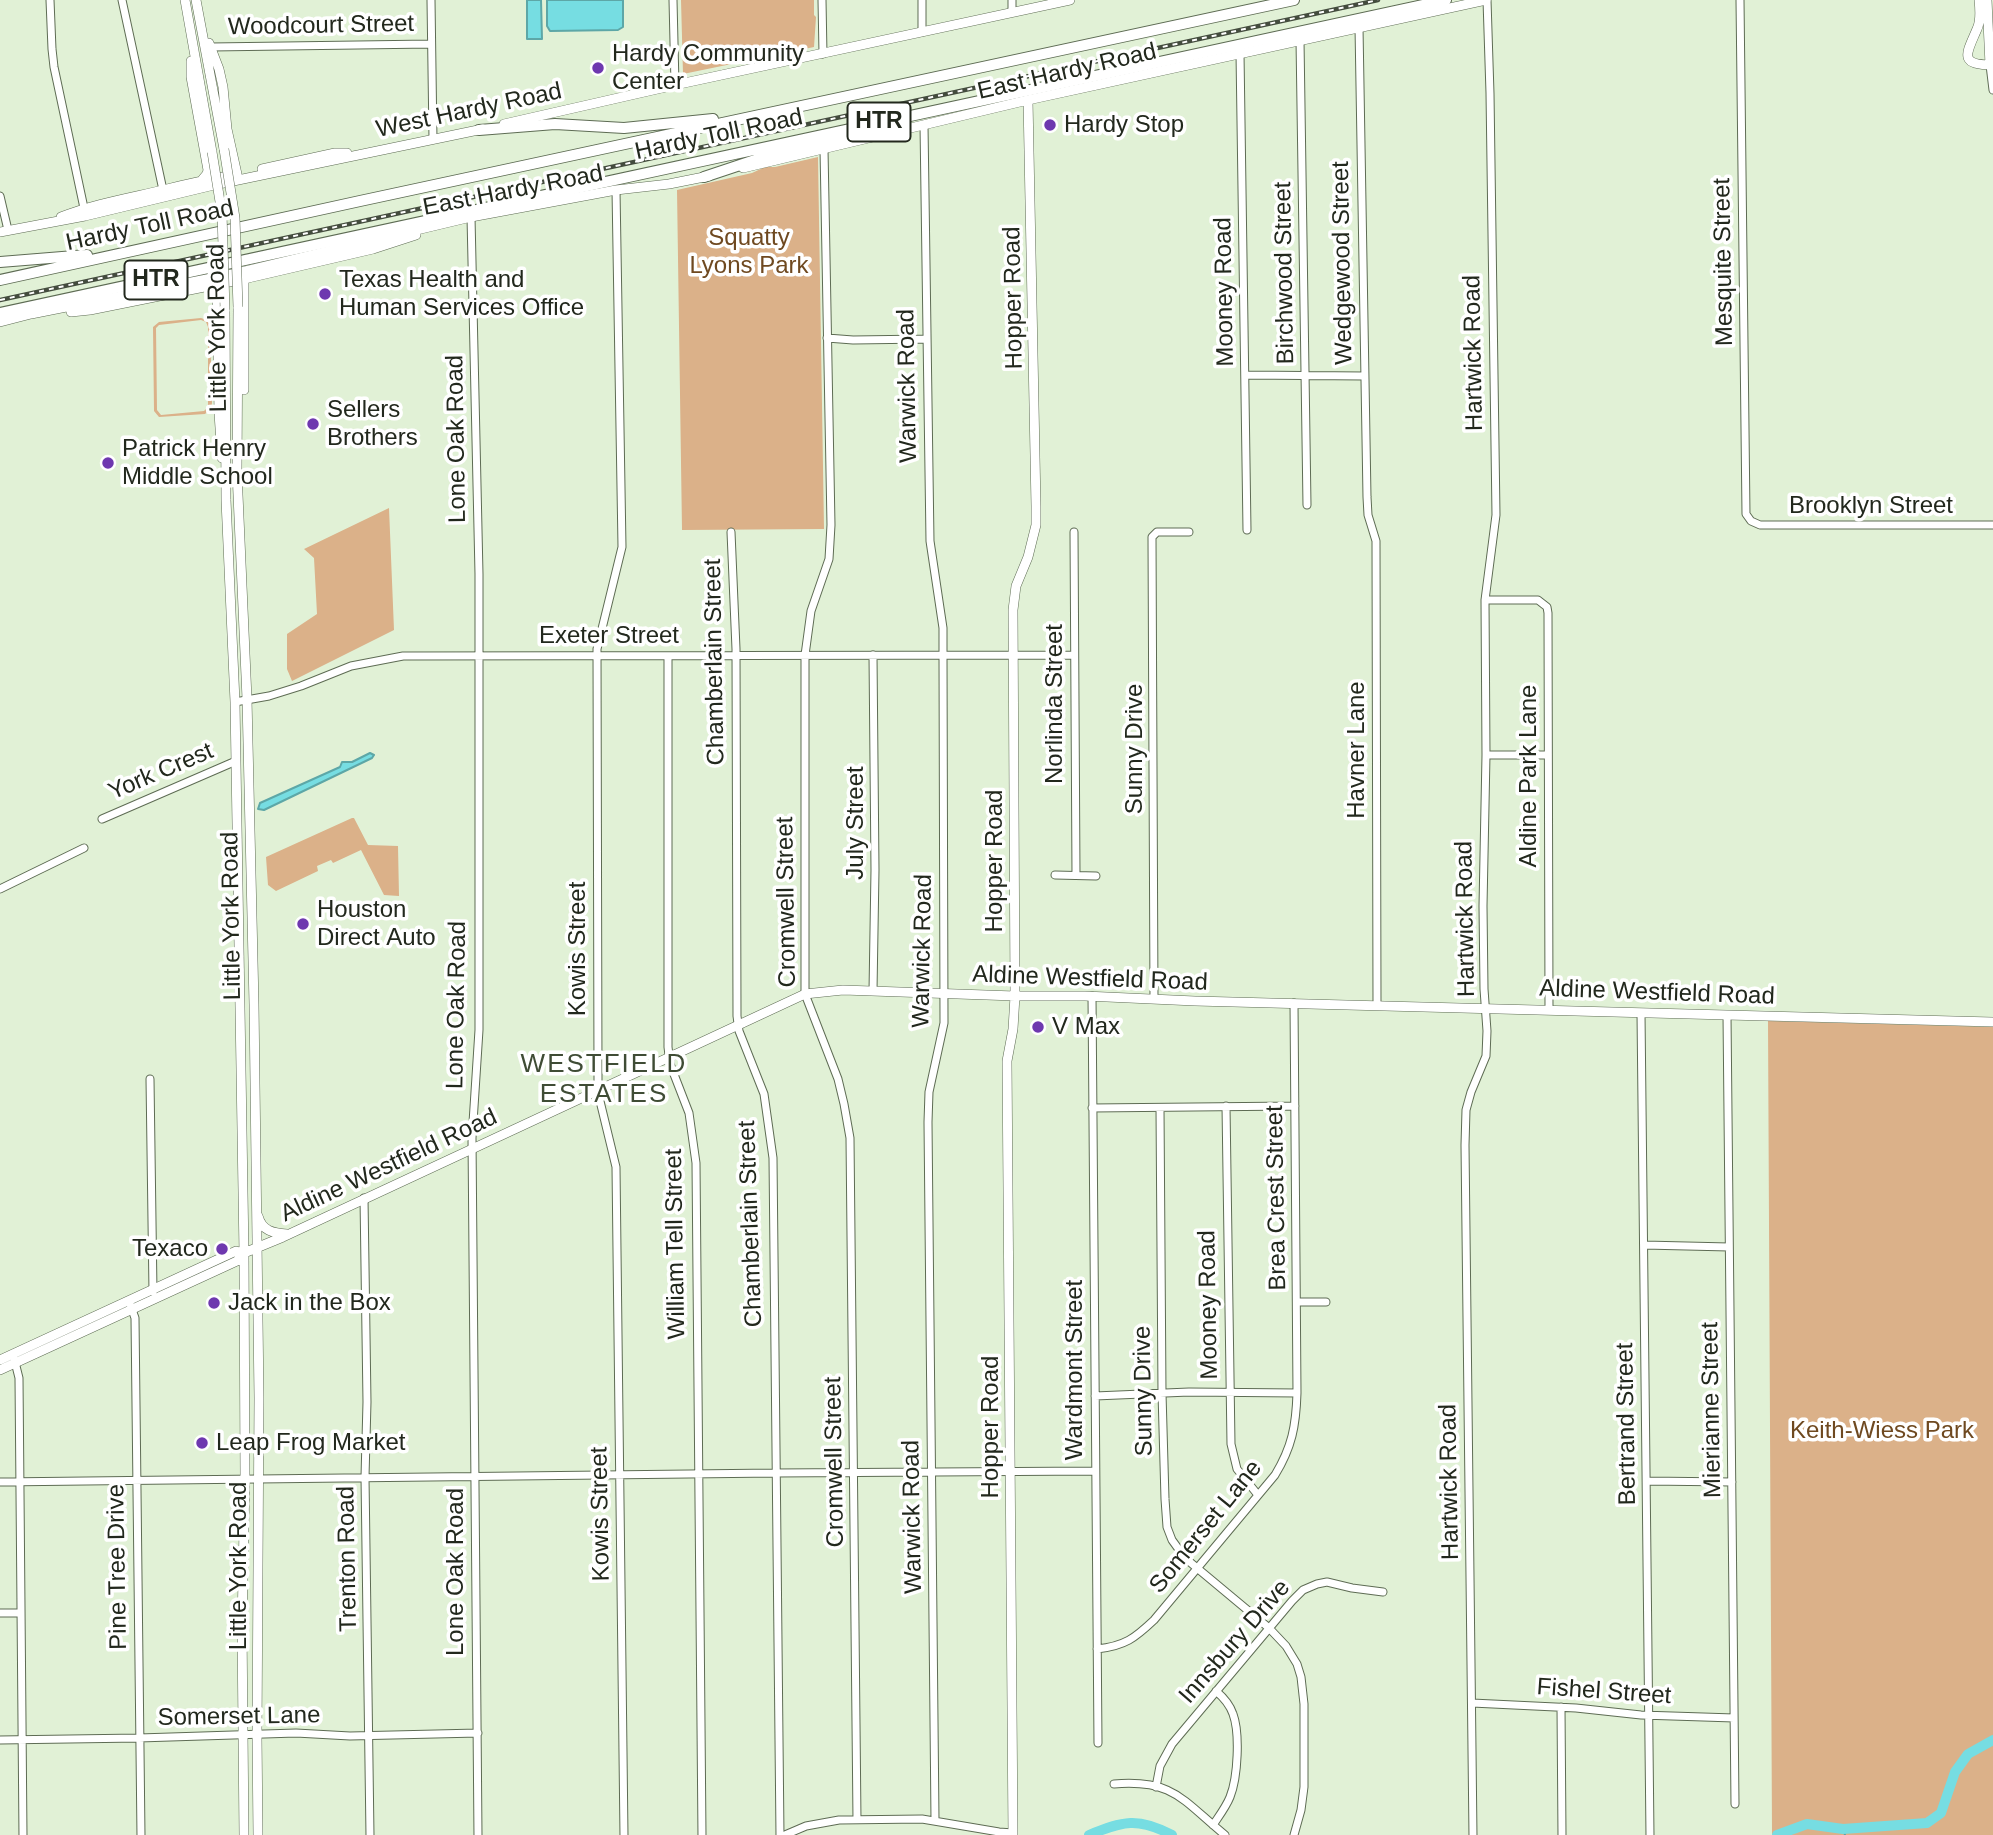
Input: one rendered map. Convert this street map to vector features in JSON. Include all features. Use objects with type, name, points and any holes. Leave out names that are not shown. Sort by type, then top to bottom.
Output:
[{"type":"highway","name":"Hardy Toll Road","points":[[0,280],[1294,0]]},
{"type":"highway","name":"Hardy Toll Road","points":[[0,313],[1446,0]]},
{"type":"highway","points":[[704,177],[770,155],[890,126],[938,110]]},
{"type":"highway","points":[[479,130],[555,124],[624,128],[695,120],[740,119]]},
{"type":"highway","points":[[0,262],[54,259],[156,247]]},
{"type":"main road","name":"Little York Road","points":[[185,0],[222,214],[221,307],[235,702],[244,1253],[244,1835]]},
{"type":"main road","name":"Little York Road","points":[[196,0],[233,178],[241,276],[238,307],[237,472],[245,621],[253,970],[257,1248],[258,1835]]},
{"type":"main road","name":"West Hardy Road","points":[[4,231],[85,216],[233,178],[291,169],[479,130],[1070,0]]},
{"type":"main road","name":"East Hardy Road","points":[[0,322],[223,276],[241,276],[300,258],[471,218],[616,190],[704,177],[1028,100],[1486,0]]},
{"type":"main road","points":[[1979,0],[1979,23],[1968,51],[1969,58],[1979,66],[1991,65],[1987,0]]},
{"type":"main road","points":[[203,30],[223,86],[229,163],[222,169],[212,169],[207,163]]},
{"type":"main road","points":[[191,35],[191,77],[207,163],[207,174],[202,180]]},
{"type":"main road","name":"Hopper Road","points":[[1013,1834],[1007,1061],[1015,996],[1013,610],[1016,586],[1028,557],[1036,525],[1028,100]]},
{"type":"main road","points":[[40,224],[84,208],[202,180],[233,178],[335,153],[370,153]]},
{"type":"main road","points":[[31,314],[90,310],[209,286],[241,276],[397,243],[471,218]]},
{"type":"main road","points":[[237,472],[244,391],[245,299],[241,276]]},
{"type":"main road","points":[[209,286],[221,307]]},
{"type":"main road","points":[[221,307],[222,296],[230,293],[242,294],[245,299]]},
{"type":"main road","points":[[226,486],[238,487]]},
{"type":"main road","points":[[231,622],[245,621]]},
{"type":"main road","points":[[239,971],[253,970]]},
{"type":"main road","name":"Aldine Westfield Road","points":[[154,1294],[237,1261],[244,1253],[805,994],[843,990],[1993,1022]]},
{"type":"main road","points":[[256,1210],[265,1229],[289,1234]]},
{"type":"main road","name":"Aldine Westfield Road","points":[[0,1370],[14,1358],[154,1294],[236,1251],[244,1253]]},
{"type":"main road","points":[[217,1270],[234,1271],[243,1285]]},
{"type":"main road","name":"Aldine Westfield Road","points":[[0,1360],[14,1358]]},
{"type":"street","points":[[50,0],[51,49],[84,208]]},
{"type":"street","points":[[122,0],[163,190]]},
{"type":"street","points":[[431,0],[433,139]]},
{"type":"street","points":[[673,0],[675,85]]},
{"type":"street","points":[[822,0],[823,54]]},
{"type":"street","points":[[922,0],[922,32]]},
{"type":"street","points":[[1012,0],[1012,12]]},
{"type":"street","name":"Hartwick Road","points":[[1473,1835],[1465,1121],[1468,1100],[1486,1056],[1483,906],[1485,600],[1496,515],[1486,0]]},
{"type":"street","name":"Mesquite Street","points":[[1740,0],[1746,514],[1751,521]]},
{"type":"street","name":"Wedgewood Street","points":[[1359,27],[1367,498]]},
{"type":"street","name":"Birchwood Street","points":[[1300,40],[1307,505]]},
{"type":"street","name":"Woodcourt Street","points":[[211,47],[431,44]]},
{"type":"street","name":"Mooney Road","points":[[1240,53],[1247,530]]},
{"type":"street","points":[[1991,65],[1993,90]]},
{"type":"street","name":"Warwick Road","points":[[924,125],[930,541],[943,628],[944,1023],[929,1092],[928,1122],[935,1820]]},
{"type":"street","name":"Cromwell Street","points":[[824,149],[830,536],[829,559],[811,611],[805,655],[805,994],[838,1079],[850,1138],[858,1820]]},
{"type":"street","name":"Kowis Street","points":[[616,190],[622,547],[597,655],[598,1090],[616,1167],[624,1835]]},
{"type":"street","points":[[0,196],[4,231]]},
{"type":"street","name":"Lone Oak Road","points":[[471,218],[480,574],[479,1030],[472,1149],[478,1835]]},
{"type":"street","points":[[827,338],[927,339]]},
{"type":"street","points":[[1245,375],[1364,376]]},
{"type":"street","name":"Havner Lane","points":[[1367,498],[1368,515],[1376,541],[1377,1005]]},
{"type":"street","name":"Brooklyn Street","points":[[1751,521],[1760,525],[1993,525]]},
{"type":"street","name":"Chamberlain Street","points":[[731,532],[736,655],[738,1023],[764,1094],[773,1158],[775,1473],[783,1835]]},
{"type":"street","name":"Norlinda Street","points":[[1074,532],[1076,875]]},
{"type":"street","name":"Sunny Drive","points":[[1154,999],[1152,537],[1157,532],[1189,532]]},
{"type":"street","name":"Aldine Park Lane","points":[[1485,600],[1538,600],[1547,607],[1549,1010]]},
{"type":"street","name":"July Street","points":[[873,655],[873,991]]},
{"type":"street","name":"Exeter Street","points":[[235,702],[269,696],[351,666],[403,656],[1074,655]]},
{"type":"street","name":"William Tell Street","points":[[668,656],[669,1056],[689,1113],[696,1163],[702,1835]]},
{"type":"street","points":[[1486,755],[1548,755]]},
{"type":"street","name":"York Crest","points":[[102,819],[236,761]]},
{"type":"street","points":[[0,889],[83,848]]},
{"type":"street","points":[[1055,875],[1096,876]]},
{"type":"street","name":"Wardmont Street","points":[[1092,996],[1098,1743]]},
{"type":"street","name":"Brea Crest Street","points":[[1294,1003],[1297,1393]]},
{"type":"street","name":"Bertrand Street","points":[[1641,1013],[1650,1835]]},
{"type":"street","name":"Mierianne Street","points":[[1727,1015],[1735,1804]]},
{"type":"street","points":[[150,1079],[154,1294]]},
{"type":"street","name":"Mooney Road","points":[[1226,1106],[1231,1444],[1234,1463],[1258,1495]]},
{"type":"street","points":[[1092,1108],[1295,1106]]},
{"type":"street","name":"Sunny Drive","points":[[1160,1108],[1162,1394],[1167,1527],[1178,1550],[1197,1569],[1269,1628]]},
{"type":"street","name":"Trenton Road","points":[[364,1198],[370,1835]]},
{"type":"street","points":[[1644,1245],[1729,1247]]},
{"type":"street","points":[[1297,1301],[1326,1302]]},
{"type":"street","name":"Pine Tree Drive","points":[[131,1305],[135,1318],[141,1835]]},
{"type":"street","points":[[14,1358],[19,1378],[23,1835]]},
{"type":"street","points":[[1095,1396],[1297,1393]]},
{"type":"street","name":"Somerset Lane","points":[[1097,1649],[1122,1645],[1139,1635],[1275,1475],[1289,1449],[1296,1423],[1297,1393]]},
{"type":"street","points":[[0,1482],[1095,1471]]},
{"type":"street","points":[[1647,1481],[1732,1482]]},
{"type":"street","name":"Innsbury Drive","points":[[1156,1787],[1164,1756],[1303,1590],[1327,1582],[1383,1592]]},
{"type":"street","points":[[0,1613],[21,1613]]},
{"type":"street","points":[[1269,1628],[1294,1657],[1301,1677],[1304,1704],[1304,1787],[1294,1835]]},
{"type":"street","points":[[1213,1825],[1230,1796],[1236,1757],[1233,1714],[1216,1691]]},
{"type":"street","name":"Fishel Street","points":[[1472,1703],[1734,1718]]},
{"type":"street","points":[[1561,1707],[1562,1835]]},
{"type":"street","name":"Somerset Lane","points":[[0,1740],[305,1733],[370,1736],[478,1733]]},
{"type":"street","points":[[1114,1784],[1126,1783],[1168,1790],[1181,1797],[1225,1835]]},
{"type":"street","points":[[783,1835],[806,1826],[839,1820],[935,1820],[1013,1834]]},
{"type":"green space","points":[[681,0],[814,0],[814,47],[683,74]]},
{"type":"green space","name":"Squatty Lyons Park","points":[[818,157],[824,529],[682,530],[677,190],[752,173],[765,167]]},
{"type":"green space","points":[[201,318],[207,320],[210,325],[212,403],[205,414],[159,417],[154,411],[153,327],[159,322]],"holes":[[[201,320],[206,322],[208,407],[204,411],[161,415],[157,410],[156,328],[159,325]]]},
{"type":"green space","points":[[389,508],[394,630],[292,681],[287,669],[287,634],[317,614],[314,558],[304,549]]},
{"type":"green space","points":[[352,818],[368,845],[398,846],[399,896],[384,895],[361,850],[333,863],[331,860],[317,866],[318,871],[276,891],[268,885],[266,857]]},
{"type":"green space","name":"Keith-Wiess Park","points":[[1768,1021],[1993,1027],[1993,1835],[1772,1835]]},
{"type":"water","points":[[527,0],[541,0],[542,39],[527,39]]},
{"type":"water","points":[[547,0],[623,0],[623,27],[618,30],[550,31],[547,26]]},
{"type":"water","points":[[370,753],[374,755],[372,758],[264,810],[258,809],[260,803],[340,767],[342,762],[352,762]]},
{"type":"waterway","points":[[1777,1835],[1807,1824],[1843,1829],[1927,1823],[1941,1813],[1955,1772],[1968,1754],[1993,1740]]},
{"type":"waterway","points":[[1089,1835],[1130,1823],[1149,1825],[1172,1835]]},
{"type":"waterway","points":[[1843,1829],[1845,1835]]},
{"type":"railway","points":[[0,300],[1378,0]]},
{"type":"place","name":"Hardy Community Center","points":[[598,68]]},
{"type":"place","name":"Hardy Stop","points":[[1050,125]]},
{"type":"place","name":"Texas Health and Human Services Office","points":[[325,294]]},
{"type":"place","name":"Sellers Brothers","points":[[313,424]]},
{"type":"place","name":"Patrick Henry Middle School","points":[[108,463]]},
{"type":"place","name":"Houston Direct Auto","points":[[303,924]]},
{"type":"place","name":"V Max","points":[[1038,1027]]},
{"type":"place","name":"Texaco","points":[[222,1249]]},
{"type":"place","name":"Jack in the Box","points":[[214,1303]]},
{"type":"place","name":"Leap Frog Market","points":[[202,1443]]},
{"type":"district","name":"WESTFIELD ESTATES","points":[[604,1080]]}]
